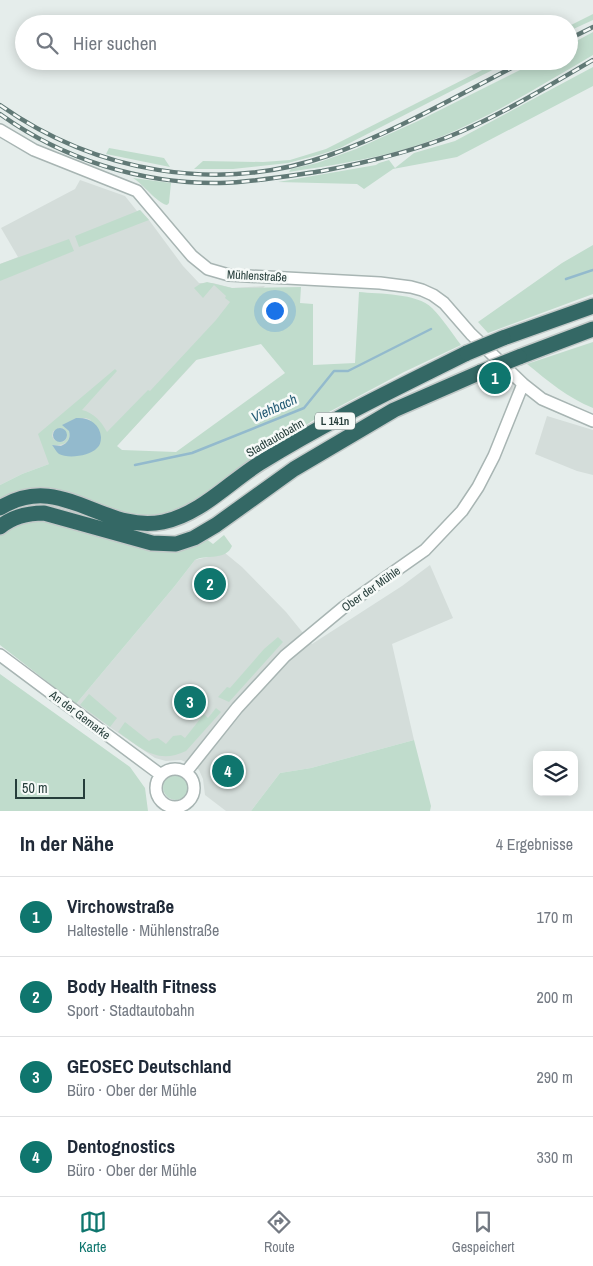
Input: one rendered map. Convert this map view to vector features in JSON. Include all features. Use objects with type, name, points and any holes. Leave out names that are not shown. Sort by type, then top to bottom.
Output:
[{"type":"highway","name":"Stadtautobahn","points":[[0,508],[21,498],[53,496],[70,500],[119,520],[144,524],[173,519],[205,503],[258,464],[295,442],[467,353],[593,306]]},
{"type":"highway","name":"L 141n","points":[[0,528],[16,518],[28,514],[44,514],[145,542],[176,544],[194,538],[220,522],[294,469],[394,410],[482,372],[593,329]]},
{"type":"street","name":"Mühlenstraße","points":[[0,130],[34,150],[137,192],[192,256],[217,272],[242,276],[387,284],[411,287],[428,292],[444,303],[471,334],[523,384],[542,399],[593,421]]},
{"type":"street","name":"Ober der Mühle","points":[[186,772],[237,708],[285,656],[344,607],[425,550],[462,511],[478,487],[494,456],[523,384]]},
{"type":"street","name":"An der Gemarke","points":[[0,655],[161,775]]},
{"type":"street","points":[[173,769],[186,772],[193,781],[193,795],[188,803],[180,807],[169,806],[159,799],[156,788],[161,775],[173,769]]},
{"type":"shaded area","points":[[80,180],[125,196],[137,211],[140,210],[149,220],[183,266],[199,283],[213,283],[232,288],[265,286],[102,462],[49,464],[0,485],[0,264],[18,257],[1,228],[75,189]]},
{"type":"shaded area","points":[[547,416],[593,430],[593,475],[577,471],[535,454]]},
{"type":"shaded area","points":[[225,553],[242,567],[286,612],[312,644],[402,586],[430,565],[453,618],[392,644],[414,740],[311,768],[280,773],[251,811],[226,811],[205,795],[203,779],[199,770],[194,766],[181,760],[166,761],[155,758],[76,704],[195,560]]},
{"type":"green space","points":[[593,14],[593,20],[578,27],[578,22]]},
{"type":"green space","points":[[593,32],[593,55],[578,64],[578,40]]},
{"type":"green space","points":[[593,67],[593,86],[457,157],[393,169],[364,189],[357,184],[278,182],[376,165],[389,160],[395,168],[414,153],[455,141]]},
{"type":"green space","points":[[482,70],[492,70],[340,148],[322,154],[288,163],[233,169],[194,169],[203,161],[263,162],[290,160],[326,149]]},
{"type":"green space","points":[[520,70],[567,70],[510,103],[446,135],[391,153],[289,172],[291,169],[317,163],[356,149],[418,121]]},
{"type":"green space","points":[[109,148],[164,158],[170,167],[106,154]]},
{"type":"green space","points":[[133,178],[171,183],[169,203],[167,205],[163,204]]},
{"type":"green space","points":[[140,210],[149,220],[79,247],[75,236]]},
{"type":"green space","points":[[69,239],[74,251],[0,281],[0,264]]},
{"type":"green space","points":[[593,245],[593,294],[488,333],[478,322],[562,263]]},
{"type":"green space","points":[[207,282],[232,288],[301,287],[300,303],[313,304],[313,365],[355,363],[359,292],[397,295],[417,299],[425,303],[440,317],[461,345],[404,372],[312,421],[205,496],[173,514],[138,518],[98,505],[0,502],[0,485],[49,464],[38,434],[115,369],[117,371],[82,410],[97,418],[107,432],[148,390],[150,391],[216,320],[230,302],[214,285],[203,298],[194,288]],"holes":[[[261,344],[285,373],[176,452],[122,450],[117,446],[196,360]],[[76,418],[91,420],[86,454],[63,455],[52,445],[59,445],[68,441],[69,431],[63,425]],[[60,428],[64,429],[67,438],[63,442],[54,440],[52,436],[53,431]]]},
{"type":"green space","points":[[593,342],[593,408],[567,394],[527,364]]},
{"type":"green space","points":[[33,518],[155,549],[205,538],[213,544],[224,535],[232,546],[225,554],[195,560],[76,704],[0,645],[0,533]]},
{"type":"green space","points":[[278,637],[283,642],[229,702],[218,697],[227,687],[230,688],[264,649]]},
{"type":"green space","points":[[0,674],[130,767],[145,788],[148,811],[0,811]]},
{"type":"green space","points":[[89,694],[117,718],[110,727],[80,705]]},
{"type":"green space","points":[[216,708],[221,712],[186,751],[176,755],[166,756],[150,753],[118,732],[125,722],[149,741],[158,738],[166,744],[173,736],[181,735],[185,738],[204,714],[208,718]]},
{"type":"green space","points":[[414,740],[431,806],[430,811],[251,811],[280,773],[311,768]]},
{"type":"green space","points":[[176,774],[185,778],[189,787],[185,796],[176,800],[167,796],[163,787],[167,778]]},
{"type":"water","points":[[76,418],[89,420],[96,425],[101,437],[100,445],[94,451],[84,455],[63,456],[52,445],[61,446],[67,442],[70,436],[69,431],[62,425]]},
{"type":"water","points":[[57,428],[63,428],[67,435],[63,442],[57,442],[53,438],[53,432]]},
{"type":"waterway","name":"Viehbach","points":[[566,279],[593,270]]},
{"type":"waterway","name":"Viehbach","points":[[135,465],[192,453],[304,408],[334,371],[348,371],[431,329]]},
{"type":"railway","points":[[578,34],[593,27]]},
{"type":"railway","points":[[578,69],[593,60]]},
{"type":"railway","points":[[0,105],[37,128],[76,147],[116,161],[158,170],[200,174],[243,173],[285,167],[327,156],[353,146],[403,124],[508,70]]},
{"type":"railway","points":[[0,114],[50,144],[105,166],[133,174],[162,179],[220,183],[284,177],[340,168],[426,145],[494,116],[576,70]]},
{"type":"place","name":"Virchowstraße","points":[[495,378]]},
{"type":"place","name":"Body Health Fitness","points":[[210,584]]},
{"type":"place","name":"GEOSEC Deutschland","points":[[190,702]]},
{"type":"place","name":"Dentognostics","points":[[228,771]]}]
